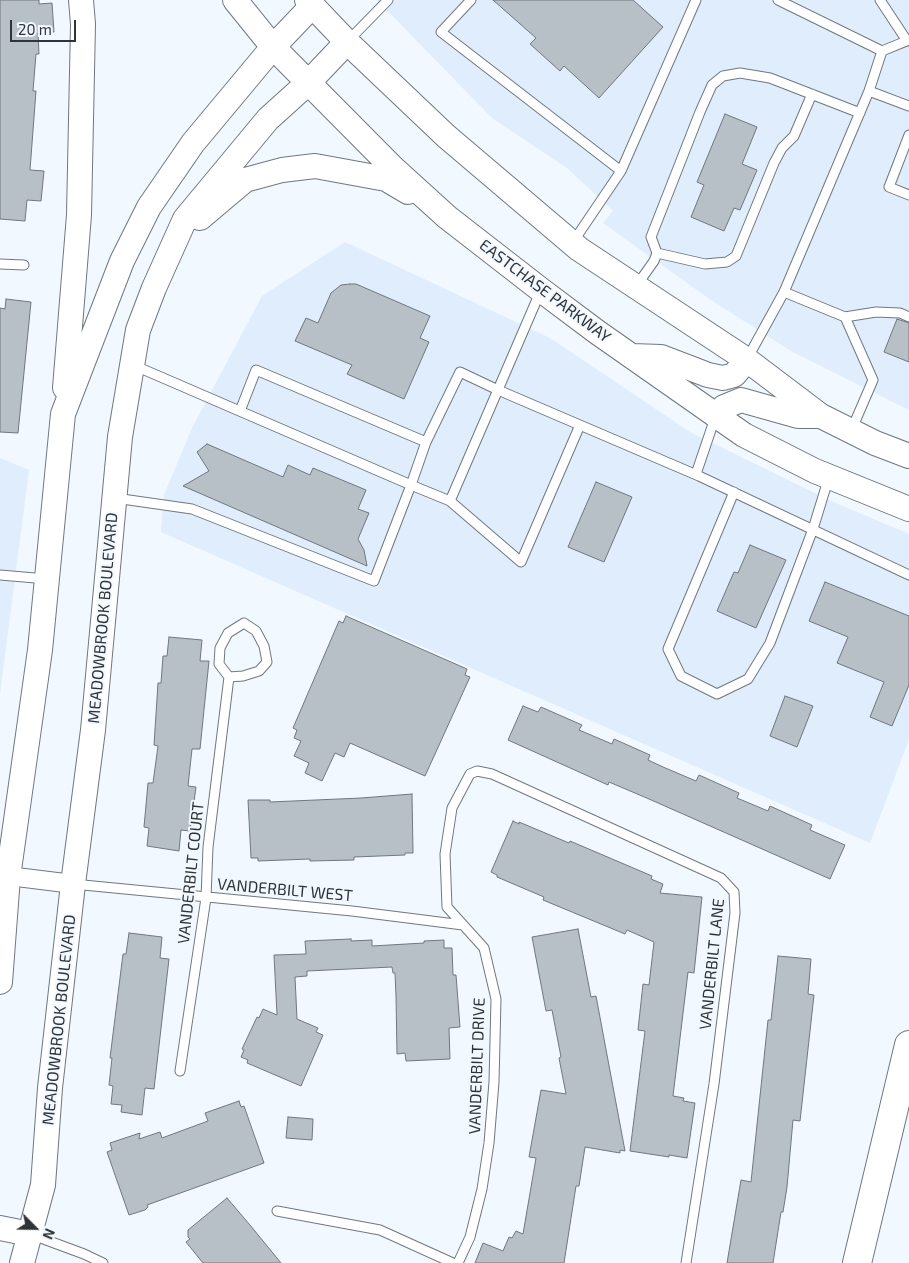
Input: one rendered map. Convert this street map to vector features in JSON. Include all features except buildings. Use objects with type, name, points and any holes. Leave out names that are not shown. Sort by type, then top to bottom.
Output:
[{"type":"highway","points":[[857,1263],[909,1046]]},
{"type":"main road","points":[[0,982],[4,876],[40,650],[63,414],[79,215],[83,24],[81,0]]},
{"type":"main road","name":"EASTCHASE PARKWAY","points":[[235,0],[273,47],[393,168],[447,217],[541,290],[630,356],[744,435],[830,477],[909,508]]},
{"type":"main road","points":[[63,414],[122,261],[149,208],[193,143],[313,2],[347,42],[446,136],[572,242],[747,360],[821,416],[875,443],[909,456]]},
{"type":"main road","name":"MEADOWBROOK BOULEVARD","points":[[22,1263],[44,1185],[50,1088],[93,730],[120,437],[138,330],[154,288],[185,219],[268,120],[309,82],[347,42]]},
{"type":"main road","points":[[176,239],[245,180],[282,170],[315,166],[386,179],[447,217]]},
{"type":"main road","points":[[630,356],[661,358],[708,375],[722,378],[734,375],[747,360]]},
{"type":"main road","points":[[716,416],[724,406],[741,400],[798,416],[821,416]]},
{"type":"main road","points":[[0,1228],[30,1234]]},
{"type":"street","points":[[4,876],[73,884]]},
{"type":"lane","points":[[347,42],[388,0]]},
{"type":"lane","points":[[471,0],[441,32],[621,171]]},
{"type":"lane","points":[[778,0],[882,51],[908,40],[880,0]]},
{"type":"lane","points":[[572,242],[621,171],[694,1]]},
{"type":"lane","points":[[747,360],[784,292],[869,91],[882,51]]},
{"type":"lane","points":[[636,286],[654,261],[657,252],[651,237],[700,112],[712,85],[723,76],[740,73],[770,78],[860,113]]},
{"type":"lane","points":[[869,91],[909,106]]},
{"type":"lane","points":[[657,252],[705,264],[727,262],[736,256],[774,163],[782,148],[794,136],[812,94]]},
{"type":"lane","points":[[909,135],[889,187],[909,195]]},
{"type":"lane","points":[[0,264],[24,265]]},
{"type":"lane","points":[[450,501],[541,290]]},
{"type":"lane","points":[[784,292],[845,317],[876,312],[900,313],[909,317]]},
{"type":"lane","points":[[845,317],[873,380],[851,431]]},
{"type":"lane","points":[[132,364],[411,486],[450,501],[521,562],[580,425]]},
{"type":"lane","points":[[240,410],[256,370],[426,442]]},
{"type":"lane","points":[[115,498],[192,509],[374,581],[426,442],[460,372],[696,474],[909,575]]},
{"type":"lane","points":[[696,474],[716,416]]},
{"type":"lane","points":[[734,492],[668,649],[682,676],[717,694],[748,679],[770,643],[814,529],[830,477]]},
{"type":"lane","points":[[0,575],[47,579]]},
{"type":"lane","points":[[244,623],[256,631],[264,646],[267,662],[259,671],[229,678],[219,664],[220,648],[228,633],[244,623]]},
{"type":"lane","name":"VANDERBILT COURT","points":[[180,1071],[206,898],[208,847],[229,678]]},
{"type":"lane","name":"VANDERBILT DRIVE","points":[[458,1263],[470,1236],[482,1189],[489,1143],[494,1082],[496,998],[484,948],[447,908],[445,854],[452,808],[470,774],[477,771]]},
{"type":"lane","name":"VANDERBILT LANE","points":[[477,771],[492,774],[721,878],[734,892],[734,913],[714,1084],[686,1263]]},
{"type":"lane","name":"VANDERBILT WEST","points":[[73,884],[352,911],[463,925]]},
{"type":"lane","points":[[277,1211],[380,1230],[453,1263]]},
{"type":"lane","points":[[30,1234],[104,1263]]},
{"type":"shaded area","points":[[377,0],[909,0],[909,410],[791,351],[711,300],[603,223],[613,211],[567,168],[492,118]]},
{"type":"shaded area","points":[[345,242],[550,338],[690,432],[831,501],[909,534],[909,739],[870,843],[161,532],[164,495],[192,428],[262,296]]},
{"type":"shaded area","points":[[0,458],[29,470],[0,694]]}]
